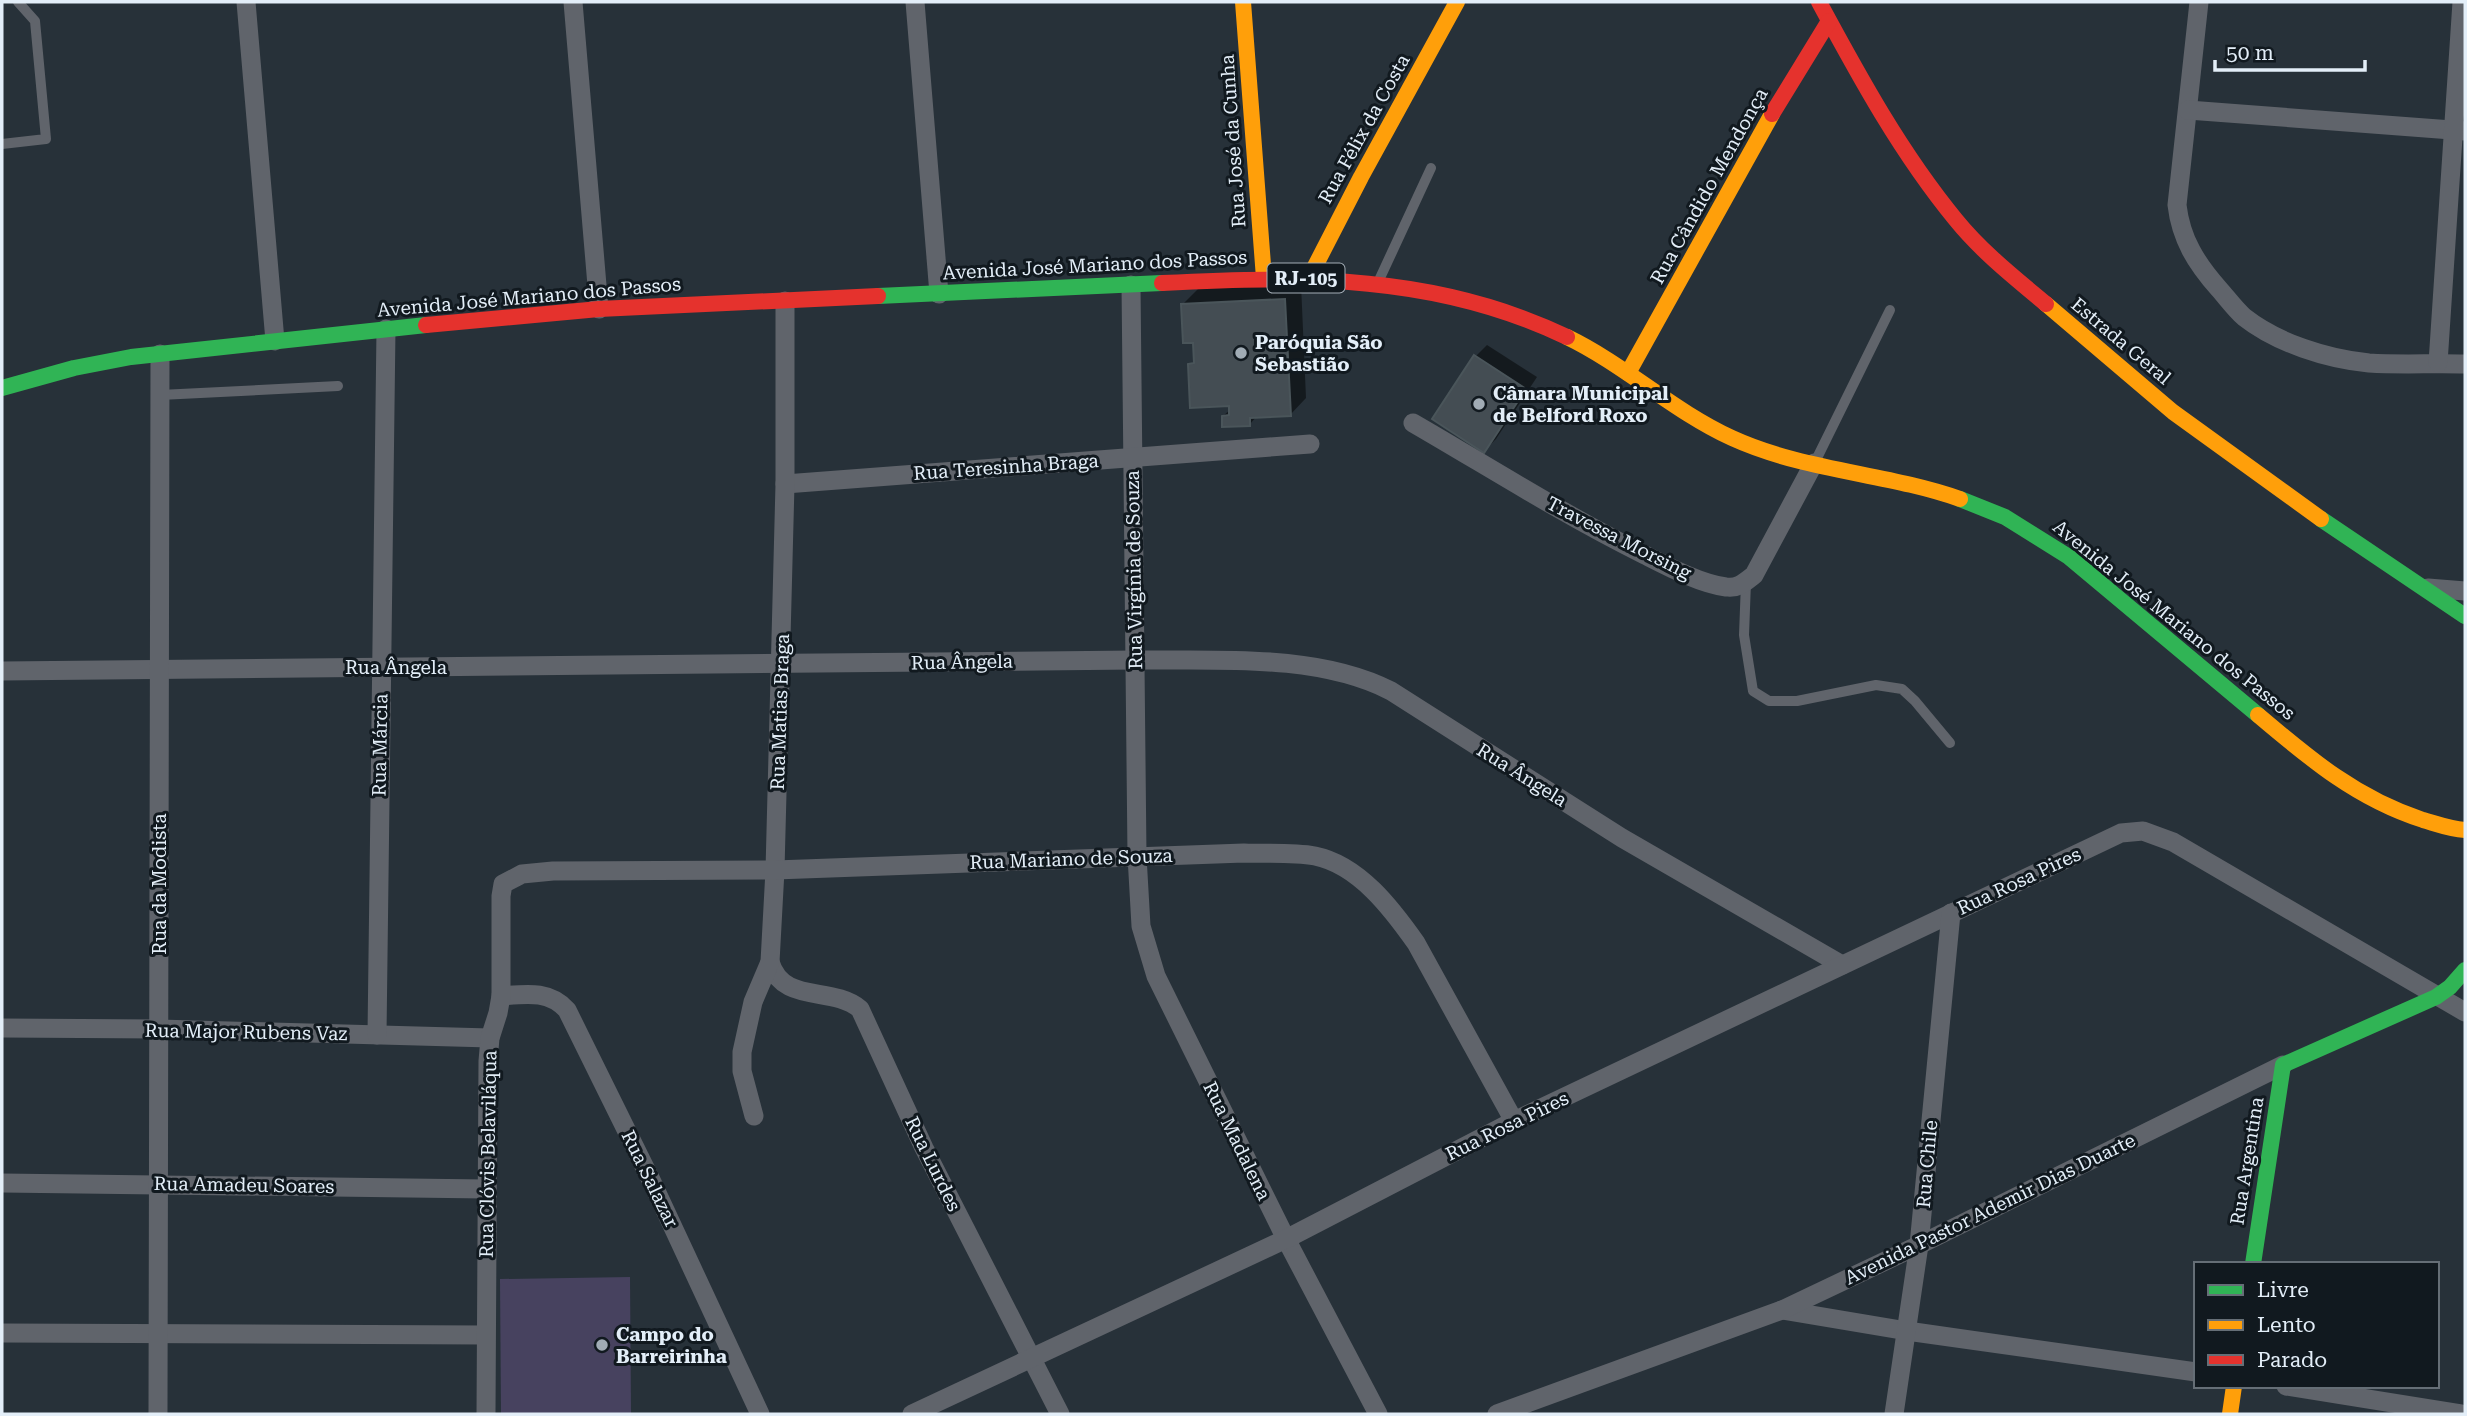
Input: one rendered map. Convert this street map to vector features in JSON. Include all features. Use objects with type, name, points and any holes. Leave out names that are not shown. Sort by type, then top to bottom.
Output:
[{"type":"main road","name":"Rua José da Cunha","points":[[1243,2],[1264,278]]},
{"type":"main road","name":"Rua Félix da Costa","points":[[1309,278],[1457,2]]},
{"type":"main road","name":"Estrada Geral","points":[[1818,2],[1874,104],[1906,153],[1957,221],[1994,260],[2173,412],[2276,488],[2465,616]]},
{"type":"main road","name":"Rua Cândido Mendonça","points":[[1628,373],[1793,77],[1829,21]]},
{"type":"main road","name":"Avenida José Mariano dos Passos","points":[[2,388],[74,368],[160,354],[599,309],[1264,278],[1309,278],[1377,285],[1458,299],[1515,314],[1572,339],[1628,373],[1675,407],[1729,436],[1772,453],[1954,497],[1984,507],[2028,529],[2069,557],[2303,753],[2353,789],[2392,810],[2453,830],[2465,830]]},
{"type":"main road","name":"Avenida Pastor Ademir Dias Duarte","points":[[2283,1065],[2436,996],[2450,987],[2465,970]]},
{"type":"main road","name":"Rua Argentina","points":[[2253,1262],[2283,1065]]},
{"type":"main road","points":[[2230,1414],[2234,1388]]},
{"type":"street","points":[[246,2],[275,341]]},
{"type":"street","points":[[573,2],[599,309]]},
{"type":"street","points":[[915,2],[939,294]]},
{"type":"street","points":[[2199,2],[2176,205],[2183,235],[2193,256],[2243,316],[2267,332],[2319,353],[2368,363],[2465,364]]},
{"type":"street","points":[[2438,363],[2459,130],[2462,2]]},
{"type":"street","points":[[2188,110],[2459,130]]},
{"type":"street","name":"Rua Virgínia de Souza","points":[[1131,285],[1137,856]]},
{"type":"street","name":"Rua Matias Braga","points":[[754,1116],[742,1071],[742,1052],[753,1002],[771,962],[785,484],[785,301]]},
{"type":"street","name":"Rua Márcia","points":[[377,1035],[386,329]]},
{"type":"street","name":"Rua da Modista","points":[[158,1414],[160,354]]},
{"type":"street","name":"Travessa Morsing","points":[[1413,423],[1595,530],[1658,562],[1703,581],[1726,587],[1738,587],[1746,582]]},
{"type":"street","name":"Rua Teresinha Braga","points":[[785,484],[1310,444]]},
{"type":"street","points":[[1746,582],[1759,567],[1814,463]]},
{"type":"street","points":[[2427,588],[2465,591]]},
{"type":"street","name":"Rua Ângela","points":[[2,671],[1135,660],[1263,662],[1319,669],[1377,684],[1622,838],[1842,965]]},
{"type":"street","name":"Rua Rosa Pires","points":[[912,1414],[1286,1239],[1514,1121],[2121,833],[2137,831],[2173,842],[2465,1012]]},
{"type":"street","name":"Rua Mariano de Souza","points":[[501,896],[503,884],[530,872],[775,870],[1244,853],[1316,856],[1342,868],[1369,887],[1398,917],[1416,943],[1514,1121]]},
{"type":"street","name":"Rua Madalena","points":[[1137,856],[1141,926],[1156,976],[1286,1239],[1378,1414]]},
{"type":"street","name":"Rua Clóvis Belaviláqua","points":[[486,1414],[486,1189],[490,1038],[501,996],[501,896]]},
{"type":"street","name":"Rua Chile","points":[[1894,1414],[1919,1245],[1951,913]]},
{"type":"street","name":"Rua Lurdes","points":[[771,962],[781,982],[797,990],[850,1001],[860,1009],[923,1148],[1060,1414]]},
{"type":"street","name":"Rua Salazar","points":[[501,996],[544,995],[553,998],[567,1010],[651,1180],[760,1414]]},
{"type":"street","name":"Rua Major Rubens Vaz","points":[[2,1028],[159,1029],[490,1038]]},
{"type":"street","name":"Avenida Pastor Ademir Dias Duarte","points":[[1497,1414],[1782,1310],[2283,1065]]},
{"type":"street","name":"Rua Amadeu Soares","points":[[2,1183],[486,1189]]},
{"type":"street","points":[[1782,1310],[1907,1331],[2194,1372]]},
{"type":"street","points":[[2,1333],[485,1335]]},
{"type":"street","points":[[2298,1388],[2461,1414]]},
{"type":"lane","points":[[2,144],[46,139],[35,21],[18,2]]},
{"type":"lane","points":[[1377,285],[1431,168]]},
{"type":"lane","points":[[1814,463],[1890,310]]},
{"type":"lane","points":[[160,395],[338,386]]},
{"type":"lane","points":[[1746,582],[1744,635],[1753,691],[1769,701],[1797,701],[1876,685],[1902,689],[1950,743]]},
{"type":"shaded area","points":[[630,1277],[631,1414],[501,1414],[500,1279]]},
{"type":"building","name":"Paróquia São Sebastião","points":[[1285,299],[1291,416],[1250,418],[1250,426],[1222,427],[1222,416],[1229,415],[1229,406],[1190,408],[1188,364],[1194,363],[1193,343],[1183,343],[1181,304]]},
{"type":"building","name":"Câmara Municipal de Belford Roxo","points":[[1474,355],[1526,389],[1484,453],[1432,419]]},
{"type":"traffic: fast","points":[[878,296],[1162,283]]},
{"type":"traffic: fast","points":[[2,388],[74,368],[131,357],[426,325]]},
{"type":"traffic: fast","points":[[1960,499],[2005,517],[2069,557],[2258,715]]},
{"type":"traffic: fast","points":[[2321,519],[2465,616]]},
{"type":"traffic: fast","points":[[2253,1262],[2283,1065],[2436,997],[2450,987],[2465,970]]},
{"type":"traffic: slow","points":[[1243,2],[1264,278]]},
{"type":"traffic: slow","points":[[1309,278],[1457,2]]},
{"type":"traffic: slow","points":[[1628,373],[1772,114]]},
{"type":"traffic: slow","points":[[2046,304],[2173,412],[2321,519]]},
{"type":"traffic: slow","points":[[1567,337],[1609,361],[1689,415],[1732,438],[1788,458],[1903,483],[1960,499]]},
{"type":"traffic: slow","points":[[2258,715],[2335,776],[2377,801],[2423,820],[2465,830]]},
{"type":"traffic: slow","points":[[2230,1414],[2234,1388]]},
{"type":"traffic: jam","points":[[1819,2],[1882,114],[1936,195],[1977,243],[2046,304]]},
{"type":"traffic: jam","points":[[1772,114],[1829,21]]},
{"type":"traffic: jam","points":[[1162,283],[1318,280],[1418,290],[1518,316],[1567,337]]},
{"type":"traffic: jam","points":[[426,325],[599,309],[878,296]]},
{"type":"place","name":"Paróquia São Sebastião","points":[[1241,353]]},
{"type":"place","name":"Câmara Municipal de Belford Roxo","points":[[1479,404]]},
{"type":"place","name":"Campo do Barreirinha","points":[[602,1345]]}]
